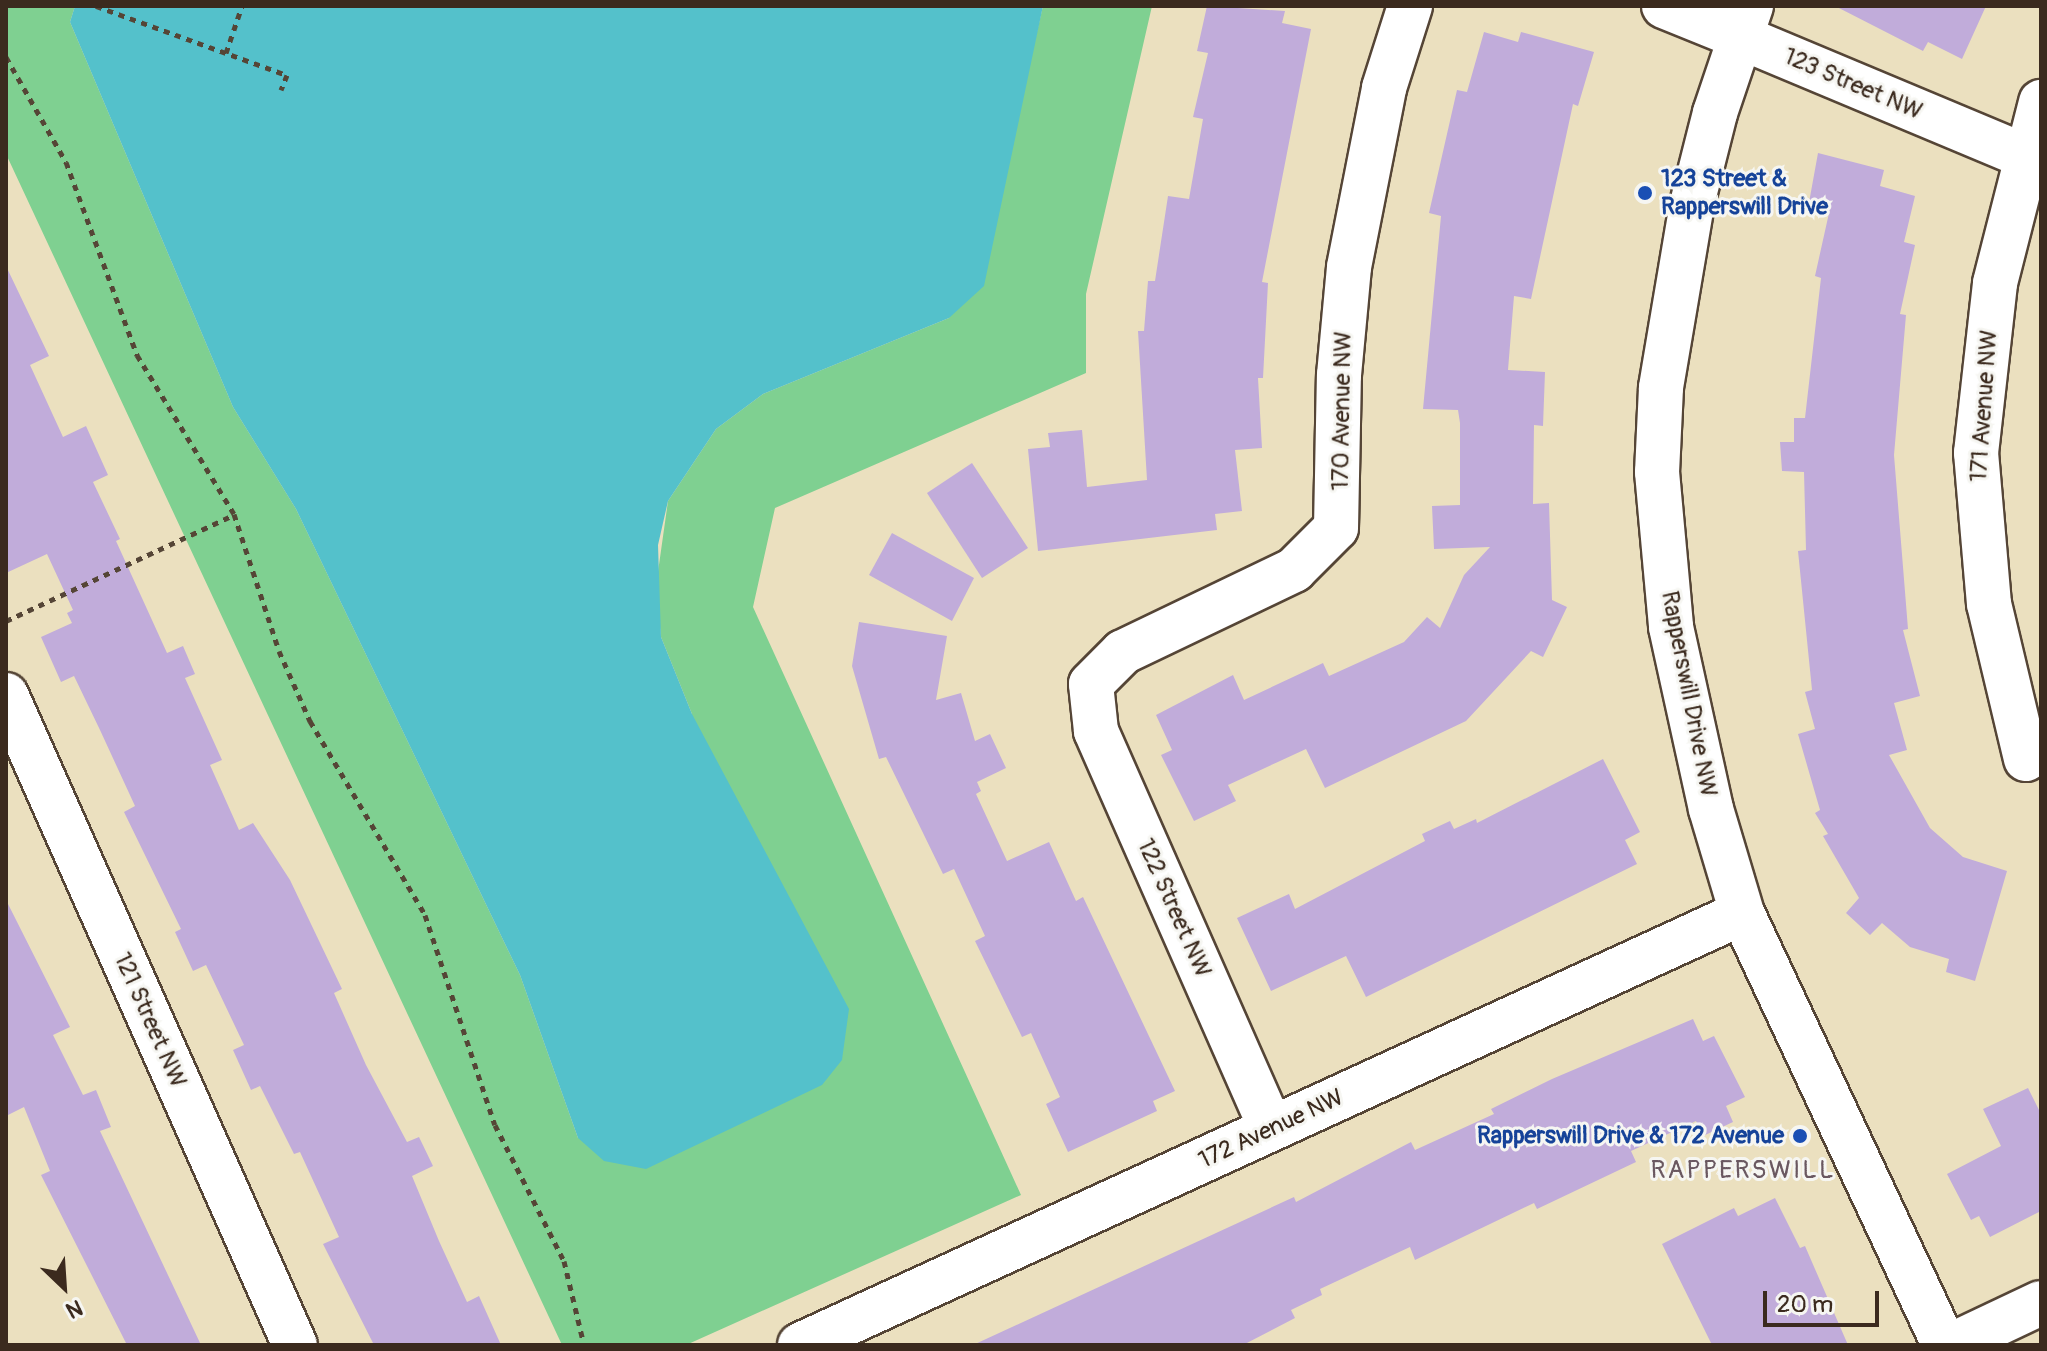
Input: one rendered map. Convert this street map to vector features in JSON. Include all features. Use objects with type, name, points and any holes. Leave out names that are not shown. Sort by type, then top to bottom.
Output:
[{"type":"street","name":"170 Avenue NW","points":[[1091,684],[1123,652],[1294,570],[1336,528],[1339,375],[1349,267],[1384,88],[1410,6]]},
{"type":"street","name":"123 Street NW","points":[[1664,6],[1744,21],[2032,160]]},
{"type":"street","name":"Rapperswill Drive NW","points":[[1744,21],[1674,293],[1661,388],[1657,472],[1671,627],[1711,809],[1742,913],[1944,1345]]},
{"type":"street","name":"171 Avenue NW","points":[[2026,759],[1989,604],[1976,453],[1995,283],[2032,160],[2041,102]]},
{"type":"street","name":"122 Street NW","points":[[1091,684],[1096,731],[1271,1128]]},
{"type":"street","name":"121 Street NW","points":[[6,695],[295,1345]]},
{"type":"street","name":"172 Avenue NW","points":[[800,1345],[1742,913]]},
{"type":"street","points":[[1952,1345],[2041,1303]]},
{"type":"path","points":[[96,6],[287,75],[281,90]]},
{"type":"path","points":[[226,53],[242,6]]},
{"type":"path","points":[[6,57],[70,172],[137,355],[234,514],[295,690],[425,915],[495,1125],[564,1261],[584,1345]]},
{"type":"path","points":[[6,621],[234,514]]},
{"type":"green space","points":[[6,6],[75,6],[70,22],[233,407],[296,509],[520,975],[578,1138],[692,714],[661,637],[656,586],[668,501],[716,429],[763,394],[949,318],[1017,117],[1043,6],[1152,6],[1086,294],[1086,373],[775,508],[753,607],[1021,1195],[686,1345],[562,1345],[6,154]]},
{"type":"water","points":[[75,6],[1043,6],[984,286],[949,318],[763,394],[716,429],[668,501],[658,545],[661,637],[692,714],[849,1009],[842,1060],[822,1085],[646,1169],[604,1161],[578,1138],[520,975],[296,509],[233,407],[70,22]]},
{"type":"building","points":[[1207,6],[1285,11],[1282,23],[1311,29],[1262,282],[1268,283],[1263,378],[1258,378],[1262,448],[1235,450],[1242,511],[1215,514],[1217,530],[1038,551],[1028,449],[1050,447],[1048,433],[1082,430],[1087,487],[1147,480],[1138,331],[1144,331],[1148,281],[1155,281],[1168,196],[1189,199],[1203,119],[1193,117],[1208,53],[1197,51]]},
{"type":"building","points":[[1835,6],[1986,6],[1962,59],[1928,42],[1923,51]]},
{"type":"building","points":[[1484,32],[1518,42],[1521,32],[1594,52],[1578,106],[1573,104],[1531,299],[1514,296],[1508,370],[1545,372],[1543,426],[1534,425],[1533,504],[1549,503],[1552,600],[1567,607],[1543,657],[1531,651],[1466,721],[1325,788],[1306,749],[1228,785],[1236,801],[1194,821],[1161,755],[1172,750],[1156,715],[1233,675],[1244,700],[1323,663],[1329,676],[1404,642],[1427,617],[1440,628],[1464,575],[1490,547],[1434,549],[1432,506],[1460,505],[1460,423],[1458,410],[1423,409],[1441,216],[1429,213],[1457,90],[1467,92]]},
{"type":"building","points":[[1818,153],[1884,170],[1880,186],[1915,196],[1904,242],[1915,245],[1900,314],[1906,315],[1894,455],[1908,629],[1903,630],[1920,696],[1894,703],[1907,750],[1889,755],[1930,828],[1963,857],[2007,871],[1975,981],[1946,972],[1949,959],[1910,947],[1882,923],[1870,935],[1846,913],[1859,898],[1823,836],[1828,834],[1815,813],[1820,810],[1798,734],[1815,729],[1805,692],[1812,690],[1798,551],[1806,550],[1804,472],[1782,471],[1780,442],[1794,442],[1794,418],[1805,418],[1821,278],[1815,276],[1829,213],[1808,208]]},
{"type":"building","points":[[6,266],[49,356],[30,365],[63,437],[86,426],[108,475],[93,482],[120,539],[116,541],[167,653],[183,646],[195,674],[185,678],[222,760],[210,765],[239,830],[253,823],[290,880],[342,989],[334,993],[366,1065],[407,1142],[419,1137],[433,1166],[412,1176],[439,1241],[467,1302],[479,1296],[501,1345],[374,1345],[323,1244],[339,1237],[300,1152],[294,1154],[260,1086],[251,1090],[233,1050],[244,1045],[206,965],[193,971],[175,932],[181,929],[124,812],[135,806],[100,730],[74,676],[61,682],[41,637],[72,623],[67,613],[73,610],[47,554],[6,573]]},
{"type":"building","points":[[972,463],[1028,548],[982,578],[927,493]]},
{"type":"building","points":[[892,533],[974,578],[952,621],[869,575]]},
{"type":"building","points":[[859,622],[947,636],[936,700],[961,693],[975,741],[990,734],[1006,768],[977,782],[981,791],[976,794],[1007,861],[1049,842],[1076,901],[1083,897],[1175,1091],[1153,1101],[1157,1111],[1068,1152],[1046,1104],[1060,1097],[1031,1033],[1022,1037],[975,941],[985,936],[954,869],[943,874],[886,757],[879,759],[852,666]]},
{"type":"building","points":[[1603,759],[1640,832],[1625,840],[1637,864],[1366,997],[1346,956],[1271,991],[1237,918],[1289,894],[1295,909],[1425,841],[1422,834],[1450,821],[1454,829],[1476,819],[1477,823]]},
{"type":"building","points":[[6,900],[70,1027],[53,1035],[83,1095],[96,1090],[111,1127],[100,1131],[201,1345],[127,1345],[41,1175],[50,1171],[24,1107],[6,1116]]},
{"type":"building","points":[[1693,1019],[1703,1041],[1714,1036],[1745,1097],[1726,1106],[1733,1122],[1703,1136],[1696,1121],[1631,1151],[1636,1162],[1537,1209],[1534,1203],[1415,1260],[1410,1247],[1320,1289],[1322,1295],[1291,1310],[1295,1318],[1243,1345],[973,1345],[1294,1197],[1296,1202],[1411,1142],[1415,1150],[1494,1114],[1491,1109],[1552,1079]]},
{"type":"building","points":[[2028,1088],[2041,1114],[2041,1211],[1990,1237],[1979,1216],[1971,1220],[1947,1174],[2001,1146],[1983,1109]]},
{"type":"building","points":[[1775,1198],[1800,1248],[1805,1246],[1848,1345],[1712,1345],[1662,1244],[1734,1208],[1738,1216]]},
{"type":"place","name":"123 Street & Rapperswill Drive","points":[[1645,193]]},
{"type":"place","name":"Rapperswill Drive & 172 Avenue","points":[[1800,1136]]},
{"type":"district","name":"RAPPERSWILL","points":[[1743,1171]]}]
